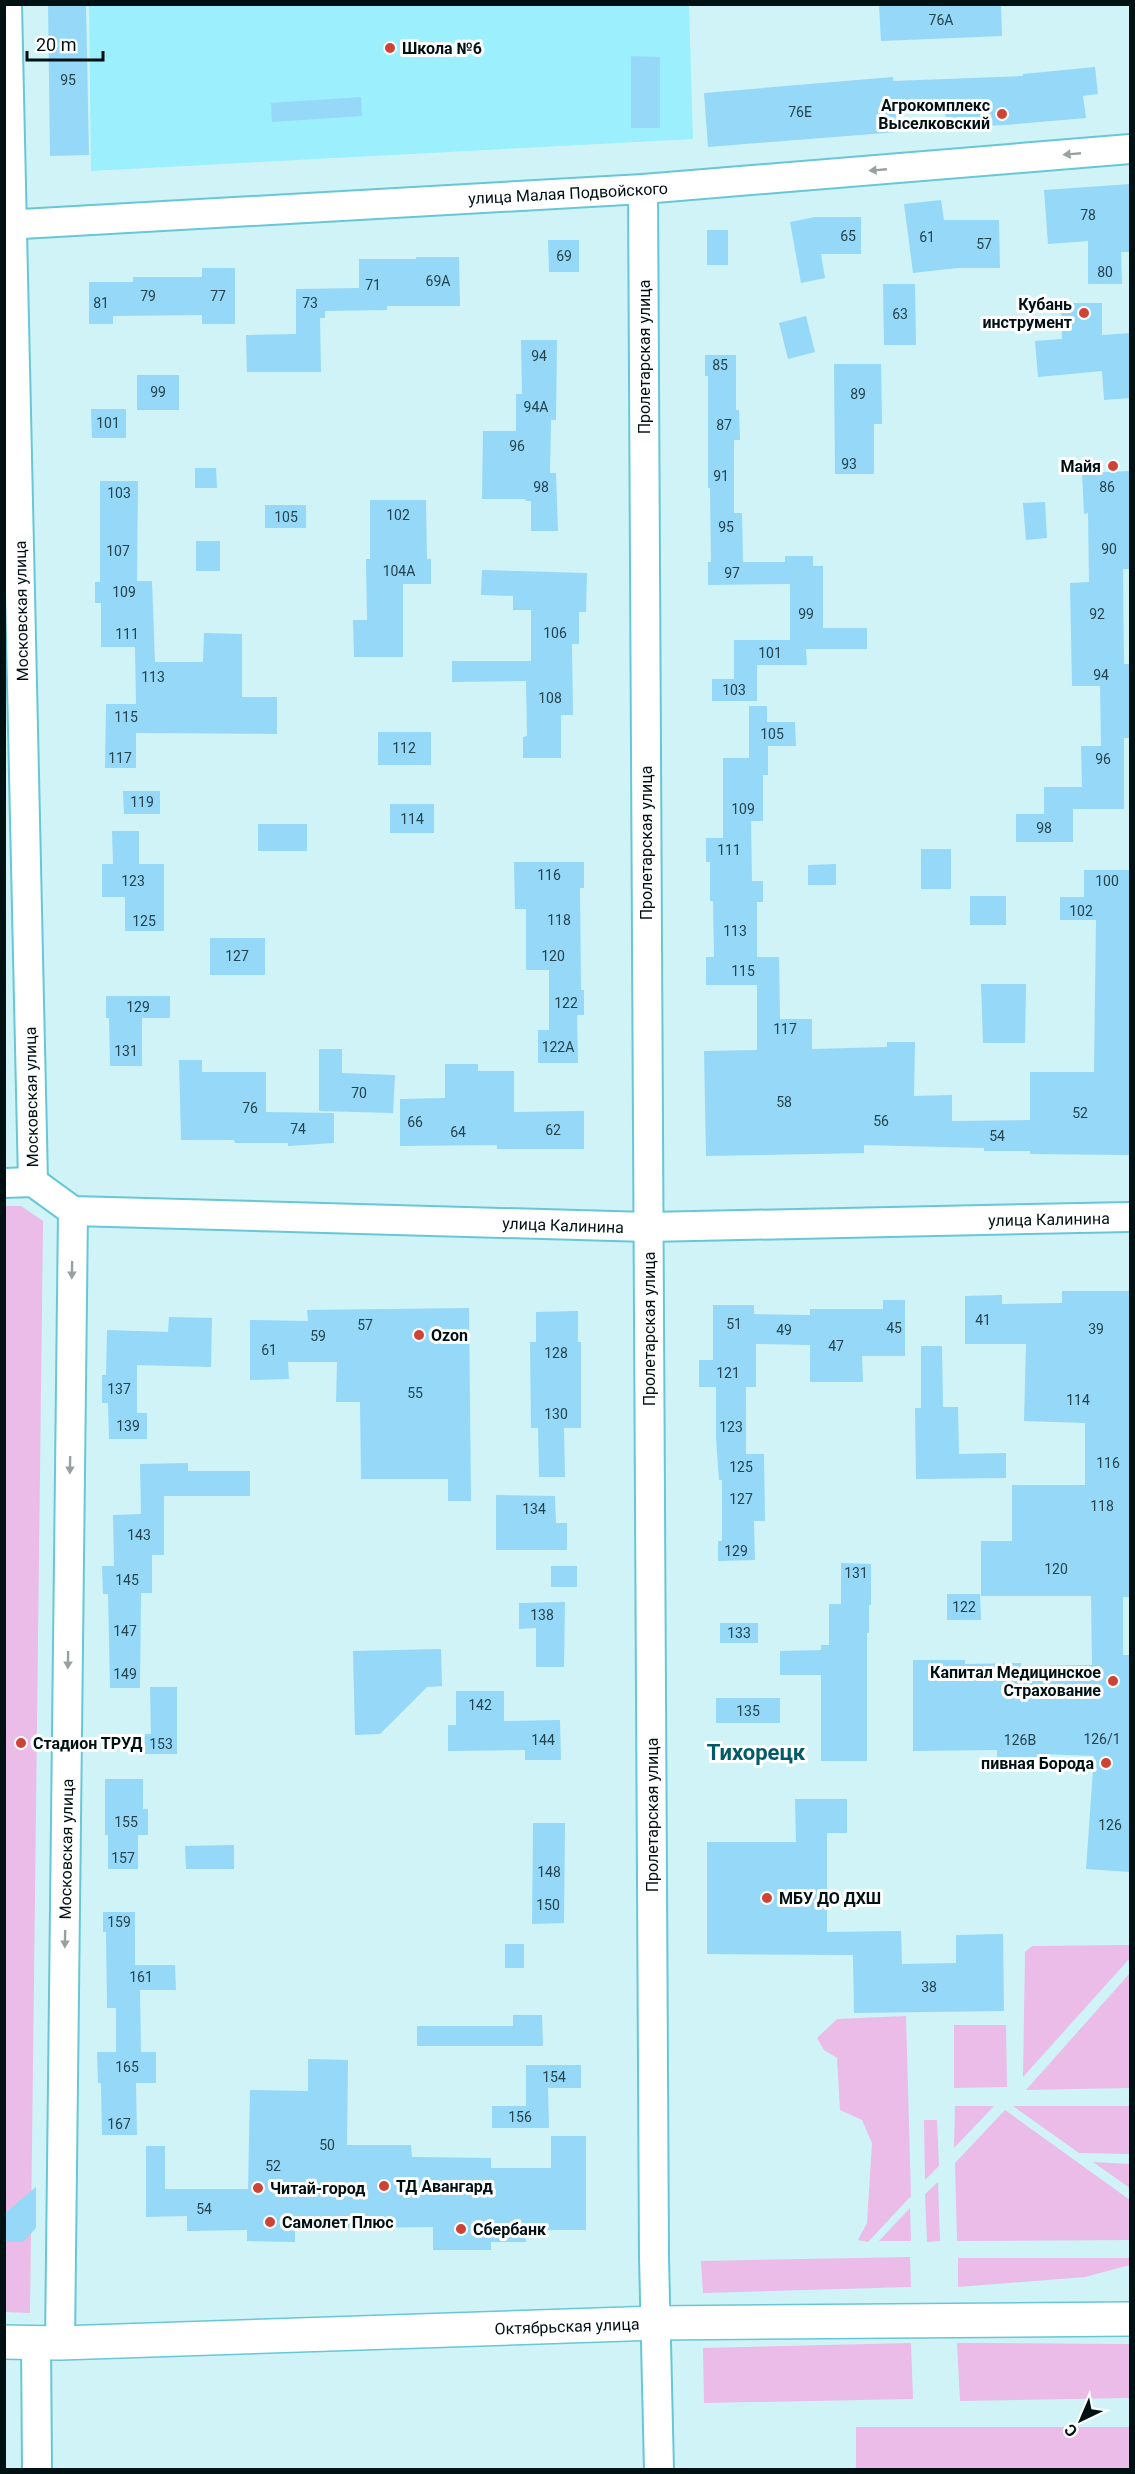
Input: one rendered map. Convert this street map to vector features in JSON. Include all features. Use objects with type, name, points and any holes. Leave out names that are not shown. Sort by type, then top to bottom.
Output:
[{"type":"main road","name":"Октябрьская улица","points":[[33,2342],[657,2323],[1131,2319]]},
{"type":"street","name":"Московская улица","points":[[7,4],[8,225],[33,1182]]},
{"type":"street","name":"улица Малая Подвойского","points":[[8,225],[643,189],[1131,149]]},
{"type":"street","name":"Пролетарская улица","points":[[643,189],[654,2245],[659,2469]]},
{"type":"street","points":[[4,1183],[33,1182],[73,1211]]},
{"type":"street","name":"Московская улица","points":[[37,2469],[33,2342],[73,1211]]},
{"type":"street","name":"улица Калинина","points":[[73,1211],[648,1227],[1131,1217]]},
{"type":"shaded area","name":"Школа №6","points":[[89,5],[689,5],[693,139],[91,171]]},
{"type":"shaded area","name":"Стадион ТРУД","points":[[4,1206],[21,1206],[43,1221],[30,2313],[4,2312]]},
{"type":"shaded area","points":[[1130,1945],[1130,1958],[1023,2077],[1025,1952],[1032,1946]]},
{"type":"shaded area","points":[[1130,1973],[1130,2088],[1026,2090]]},
{"type":"shaded area","points":[[906,2016],[911,2196],[868,2242],[858,2240],[867,2223],[872,2143],[862,2120],[840,2110],[837,2058],[824,2050],[817,2038],[837,2019]]},
{"type":"shaded area","points":[[954,2025],[1006,2025],[1007,2087],[954,2088]]},
{"type":"shaded area","points":[[955,2106],[994,2106],[954,2148]]},
{"type":"shaded area","points":[[1013,2106],[1130,2106],[1130,2154],[1079,2153]]},
{"type":"shaded area","points":[[1005,2110],[1130,2200],[1130,2240],[957,2241],[955,2163]]},
{"type":"shaded area","points":[[924,2120],[937,2120],[939,2166],[925,2180]]},
{"type":"shaded area","points":[[1093,2162],[1130,2164],[1130,2188]]},
{"type":"shaded area","points":[[938,2182],[940,2241],[927,2242],[925,2194]]},
{"type":"shaded area","points":[[910,2208],[911,2241],[879,2241]]},
{"type":"shaded area","points":[[910,2257],[911,2287],[703,2293],[701,2261]]},
{"type":"shaded area","points":[[958,2258],[1130,2258],[1130,2265],[1085,2277],[958,2287]]},
{"type":"shaded area","points":[[911,2343],[913,2399],[704,2403],[703,2348]]},
{"type":"shaded area","points":[[957,2343],[1130,2344],[1130,2398],[960,2401]]},
{"type":"shaded area","points":[[856,2427],[1130,2427],[1130,2469],[856,2469]]},
{"type":"building","points":[[48,4],[86,4],[89,155],[50,156]]},
{"type":"building","points":[[879,4],[1001,4],[1002,36],[881,41]]},
{"type":"building","points":[[631,56],[660,57],[660,128],[631,128]]},
{"type":"building","points":[[1095,67],[1098,94],[1083,96],[1086,118],[946,128],[945,105],[895,107],[897,132],[708,147],[704,93],[893,77],[893,81],[1023,76],[1023,74]]},
{"type":"building","points":[[361,97],[362,116],[272,122],[271,103]]},
{"type":"building","points":[[1131,184],[1131,252],[1121,252],[1122,284],[1088,284],[1088,241],[1048,244],[1044,190]]},
{"type":"building","points":[[941,200],[944,220],[999,220],[1000,268],[957,268],[913,273],[904,204]]},
{"type":"building","points":[[815,217],[861,217],[861,254],[821,254],[825,278],[801,283],[790,222]]},
{"type":"building","points":[[707,230],[728,230],[728,265],[707,265]]},
{"type":"building","points":[[548,240],[579,240],[579,272],[549,272]]},
{"type":"building","points":[[416,257],[459,257],[460,306],[387,306],[387,310],[325,311],[325,318],[320,318],[321,372],[247,372],[246,335],[296,334],[296,289],[359,288],[359,259],[416,259]]},
{"type":"building","points":[[202,268],[235,268],[235,324],[202,324],[202,315],[113,316],[113,324],[89,324],[89,282],[133,282],[133,277],[202,277]]},
{"type":"building","points":[[883,284],[915,284],[916,345],[884,345]]},
{"type":"building","points":[[1061,303],[1102,303],[1102,335],[1131,333],[1131,398],[1104,400],[1102,371],[1038,377],[1035,341],[1062,339]]},
{"type":"building","points":[[806,316],[815,352],[788,359],[779,323]]},
{"type":"building","points":[[521,340],[557,340],[556,420],[551,420],[550,473],[556,473],[558,531],[531,531],[531,501],[482,499],[483,431],[516,431],[516,394],[522,394]]},
{"type":"building","points":[[705,355],[736,355],[736,410],[739,410],[740,440],[734,440],[734,513],[742,513],[743,562],[785,562],[785,556],[813,556],[813,566],[823,566],[823,628],[867,628],[867,649],[806,649],[807,665],[757,665],[757,701],[712,701],[712,679],[734,679],[734,640],[790,640],[790,584],[708,585],[708,562],[711,562],[710,488],[708,488],[708,376],[705,376]]},
{"type":"building","points":[[834,364],[881,364],[882,424],[874,424],[874,474],[835,474]]},
{"type":"building","points":[[137,375],[179,375],[179,410],[137,410]]},
{"type":"building","points":[[91,409],[126,409],[126,438],[92,438]]},
{"type":"building","points":[[195,468],[216,468],[217,488],[195,488]]},
{"type":"building","points":[[1131,471],[1131,569],[1123,569],[1124,664],[1131,664],[1131,738],[1124,738],[1124,809],[1073,809],[1073,842],[1016,842],[1016,814],[1044,814],[1044,787],[1082,787],[1081,746],[1101,746],[1100,686],[1072,686],[1070,583],[1089,582],[1088,513],[1084,514],[1082,473]]},
{"type":"building","points":[[100,481],[138,481],[137,581],[152,581],[155,662],[203,662],[204,633],[242,634],[242,697],[277,697],[277,734],[136,733],[136,768],[105,768],[106,704],[136,704],[135,647],[101,647],[101,603],[95,603],[95,582],[100,582]]},
{"type":"building","points":[[370,500],[426,500],[427,559],[431,559],[431,584],[403,584],[403,657],[354,657],[353,620],[367,620],[366,559],[370,559]]},
{"type":"building","points":[[1045,502],[1047,538],[1026,540],[1023,503]]},
{"type":"building","points":[[265,505],[306,505],[306,528],[265,528]]},
{"type":"building","points":[[196,541],[220,541],[220,571],[196,571]]},
{"type":"building","points":[[482,570],[587,573],[586,612],[579,612],[579,644],[572,644],[573,715],[561,715],[561,758],[523,758],[523,737],[527,736],[526,681],[452,682],[452,661],[531,661],[531,610],[513,610],[513,596],[481,595]]},
{"type":"building","points":[[749,706],[767,706],[767,722],[795,722],[796,746],[768,746],[768,775],[763,775],[763,821],[751,821],[752,881],[763,881],[763,902],[757,902],[757,957],[779,957],[780,1019],[812,1019],[812,1049],[887,1047],[887,1042],[915,1042],[914,1096],[952,1095],[952,1121],[1030,1120],[1030,1072],[1094,1072],[1096,920],[1060,920],[1060,897],[1084,897],[1084,870],[1131,870],[1131,1155],[1030,1154],[1030,1151],[984,1151],[984,1148],[864,1145],[864,1153],[706,1156],[704,1051],[757,1050],[757,985],[706,985],[706,957],[714,957],[713,901],[710,901],[710,862],[706,862],[706,838],[723,838],[723,758],[749,758]]},
{"type":"building","points":[[378,732],[431,732],[431,765],[378,765]]},
{"type":"building","points":[[123,791],[160,791],[160,814],[124,814]]},
{"type":"building","points":[[390,804],[434,804],[434,833],[390,833]]},
{"type":"building","points":[[258,824],[307,824],[307,851],[258,851]]},
{"type":"building","points":[[112,831],[139,831],[139,864],[164,864],[164,931],[125,931],[125,897],[102,897],[102,864],[113,864]]},
{"type":"building","points":[[921,849],[951,849],[951,889],[921,889]]},
{"type":"building","points":[[514,862],[584,862],[584,888],[580,888],[581,990],[584,990],[584,1015],[577,1015],[578,1063],[538,1063],[538,1030],[549,1030],[549,970],[526,970],[526,909],[515,909]]},
{"type":"building","points":[[836,864],[836,885],[808,885],[808,865]]},
{"type":"building","points":[[970,896],[1006,896],[1006,925],[970,925]]},
{"type":"building","points":[[210,938],[265,938],[265,975],[210,975]]},
{"type":"building","points":[[981,984],[1026,984],[1025,1043],[983,1043]]},
{"type":"building","points":[[106,996],[170,996],[170,1018],[142,1018],[142,1066],[110,1066]]},
{"type":"building","points":[[319,1049],[342,1049],[342,1073],[395,1075],[393,1113],[319,1111]]},
{"type":"building","points":[[179,1060],[202,1060],[202,1072],[266,1072],[266,1112],[334,1113],[334,1143],[288,1146],[288,1143],[181,1140]]},
{"type":"building","points":[[445,1064],[478,1064],[478,1071],[514,1071],[514,1112],[584,1111],[584,1149],[497,1149],[497,1145],[400,1146],[400,1099],[445,1098]]},
{"type":"building","points":[[1062,1291],[1131,1291],[1131,1597],[1123,1597],[1123,1655],[1131,1655],[1131,1872],[1086,1869],[1094,1756],[1042,1754],[1042,1757],[997,1757],[997,1750],[913,1751],[913,1660],[965,1660],[965,1664],[1021,1663],[1021,1666],[1092,1665],[1091,1596],[981,1596],[981,1541],[1012,1541],[1012,1485],[1085,1485],[1085,1423],[1024,1421],[1026,1344],[965,1344],[965,1296],[1002,1295],[1002,1304],[1062,1303]]},
{"type":"building","points":[[883,1300],[905,1300],[905,1356],[862,1356],[863,1382],[810,1382],[810,1345],[756,1344],[756,1387],[746,1387],[746,1454],[764,1454],[765,1521],[754,1521],[755,1560],[718,1561],[718,1541],[722,1541],[722,1480],[719,1480],[716,1438],[716,1387],[699,1387],[699,1360],[713,1360],[713,1305],[754,1305],[754,1314],[810,1315],[810,1309],[883,1309]]},
{"type":"building","points":[[469,1308],[471,1501],[448,1501],[448,1479],[361,1479],[360,1402],[336,1402],[337,1362],[288,1362],[289,1379],[250,1380],[250,1320],[308,1321],[307,1310]]},
{"type":"building","points":[[578,1311],[578,1342],[581,1342],[581,1428],[564,1428],[565,1477],[539,1477],[538,1428],[531,1428],[530,1342],[536,1342],[536,1312]]},
{"type":"building","points":[[169,1317],[212,1318],[211,1367],[137,1365],[137,1413],[147,1413],[147,1439],[109,1439],[108,1403],[102,1403],[102,1375],[106,1375],[107,1330],[168,1332]]},
{"type":"building","points":[[921,1346],[942,1346],[943,1407],[958,1407],[959,1454],[1006,1453],[1006,1478],[916,1479],[915,1408],[921,1408]]},
{"type":"building","points":[[188,1463],[188,1471],[250,1471],[250,1496],[164,1496],[164,1555],[152,1555],[152,1593],[141,1593],[140,1688],[110,1688],[108,1594],[103,1594],[102,1566],[114,1566],[113,1515],[141,1514],[140,1464]]},
{"type":"building","points":[[496,1495],[555,1496],[556,1523],[567,1523],[567,1550],[496,1550]]},
{"type":"building","points":[[841,1563],[871,1564],[871,1605],[869,1605],[869,1633],[867,1633],[867,1761],[821,1761],[821,1675],[780,1675],[780,1651],[821,1650],[821,1645],[829,1645],[829,1604],[841,1604]]},
{"type":"building","points":[[551,1566],[577,1566],[577,1587],[551,1587]]},
{"type":"building","points":[[947,1594],[980,1594],[981,1620],[947,1620]]},
{"type":"building","points":[[565,1602],[564,1667],[536,1667],[536,1628],[519,1629],[519,1603]]},
{"type":"building","points":[[720,1623],[758,1623],[758,1643],[720,1643]]},
{"type":"building","points":[[441,1649],[442,1686],[427,1687],[380,1734],[355,1735],[353,1651]]},
{"type":"building","points":[[150,1687],[177,1687],[177,1754],[145,1754],[145,1734],[151,1734]]},
{"type":"building","points":[[456,1691],[504,1691],[504,1721],[560,1720],[561,1760],[525,1760],[525,1750],[448,1751],[448,1725],[456,1725]]},
{"type":"building","points":[[716,1698],[780,1698],[780,1723],[716,1723]]},
{"type":"building","points":[[105,1779],[143,1779],[143,1809],[148,1809],[148,1835],[138,1835],[138,1869],[108,1869],[108,1835],[105,1835]]},
{"type":"building","points":[[795,1799],[847,1799],[847,1833],[827,1833],[827,1932],[901,1931],[902,1964],[956,1963],[956,1935],[1003,1934],[1004,2011],[854,2013],[853,1955],[707,1954],[707,1842],[796,1842]]},
{"type":"building","points":[[533,1823],[565,1823],[564,1923],[532,1924]]},
{"type":"building","points":[[234,1845],[234,1869],[186,1869],[185,1846]]},
{"type":"building","points":[[103,1912],[135,1912],[135,1965],[175,1965],[176,1990],[140,1990],[141,2052],[156,2052],[156,2083],[136,2083],[137,2135],[102,2135],[101,2083],[98,2083],[97,2052],[116,2052],[116,2008],[107,2008],[106,1932],[103,1932]]},
{"type":"building","points":[[505,1944],[524,1944],[524,1968],[505,1968]]},
{"type":"building","points":[[513,2015],[542,2015],[543,2046],[417,2046],[417,2026],[513,2026]]},
{"type":"building","points":[[308,2059],[348,2060],[347,2145],[411,2145],[412,2157],[491,2158],[491,2168],[551,2168],[551,2136],[586,2136],[586,2230],[525,2230],[526,2242],[491,2242],[491,2250],[433,2250],[433,2227],[295,2229],[295,2242],[247,2241],[247,2230],[187,2231],[187,2216],[146,2217],[146,2146],[165,2146],[165,2189],[248,2189],[250,2090],[308,2091]]},
{"type":"building","points":[[526,2065],[581,2065],[581,2088],[548,2088],[549,2128],[492,2128],[492,2106],[526,2106]]},
{"type":"building","points":[[36,2187],[36,2228],[23,2242],[4,2242],[4,2214]]},
{"type":"place","name":"Школа №6","points":[[390,48]]},
{"type":"place","name":"Агрокомплекс Выселковский","points":[[1002,114]]},
{"type":"place","name":"Кубань инструмент","points":[[1084,313]]},
{"type":"place","name":"Майя","points":[[1113,466]]},
{"type":"place","name":"Ozon","points":[[419,1335]]},
{"type":"place","name":"Капитал Медицинское Страхование","points":[[1113,1681]]},
{"type":"place","name":"Стадион ТРУД","points":[[21,1743]]},
{"type":"place","name":"пивная Борода","points":[[1106,1763]]},
{"type":"place","name":"МБУ ДО ДХШ","points":[[767,1898]]},
{"type":"place","name":"ТД Авангард","points":[[384,2186]]},
{"type":"place","name":"Читай-город","points":[[258,2188]]},
{"type":"place","name":"Самолет Плюс","points":[[270,2222]]},
{"type":"place","name":"Сбербанк","points":[[461,2229]]},
{"type":"district","name":"Тихорецк","points":[[756,1752]]}]
